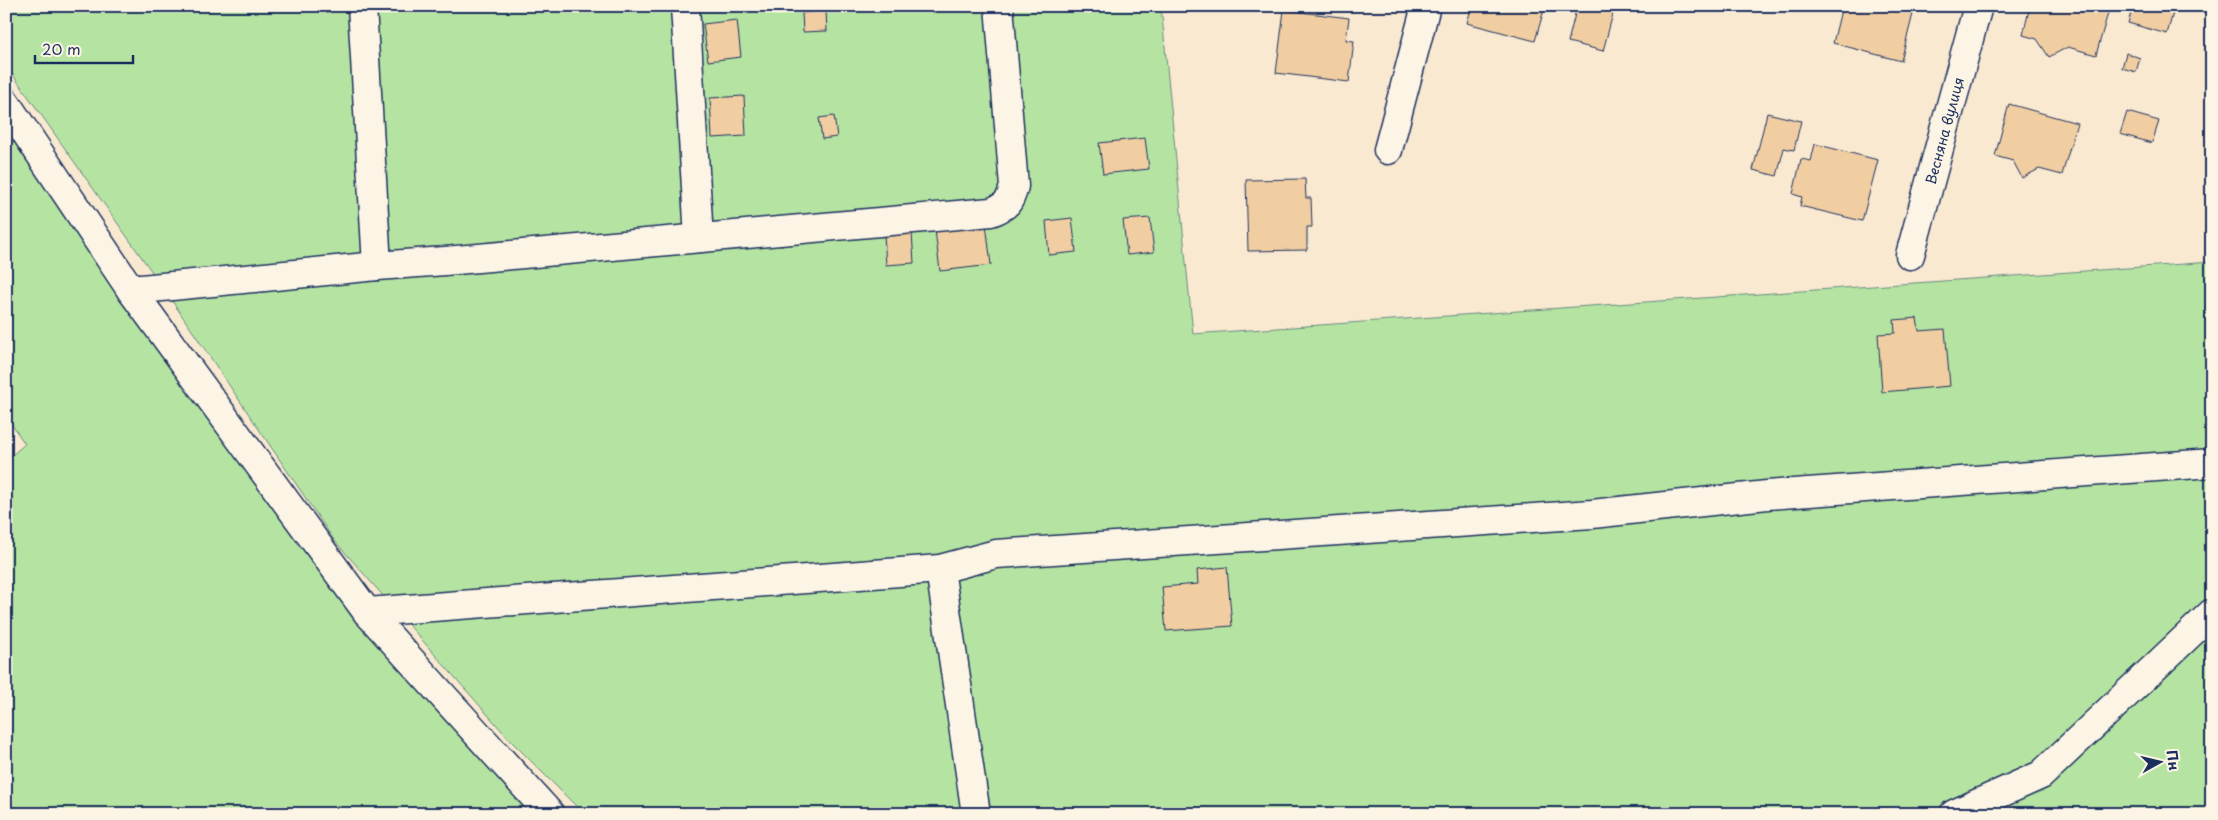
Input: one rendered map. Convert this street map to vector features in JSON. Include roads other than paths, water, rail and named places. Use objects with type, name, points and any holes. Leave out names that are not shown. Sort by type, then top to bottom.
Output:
[{"type":"street","points":[[362,6],[377,266]]},
{"type":"street","points":[[685,6],[699,238]]},
{"type":"street","points":[[131,290],[377,266],[445,262],[991,212],[1003,208],[1011,198],[1014,186],[999,6]]},
{"type":"street","points":[[1388,150],[1426,6]]},
{"type":"street","name":"Весняна вулиця","points":[[1910,255],[1978,6]]},
{"type":"street","points":[[6,104],[131,290],[367,612],[550,814]]},
{"type":"street","points":[[367,612],[940,569],[996,554],[1592,514],[1767,496],[2212,463]]},
{"type":"street","points":[[940,569],[976,814]]},
{"type":"street","points":[[1954,814],[2041,775],[2212,613]]}]
